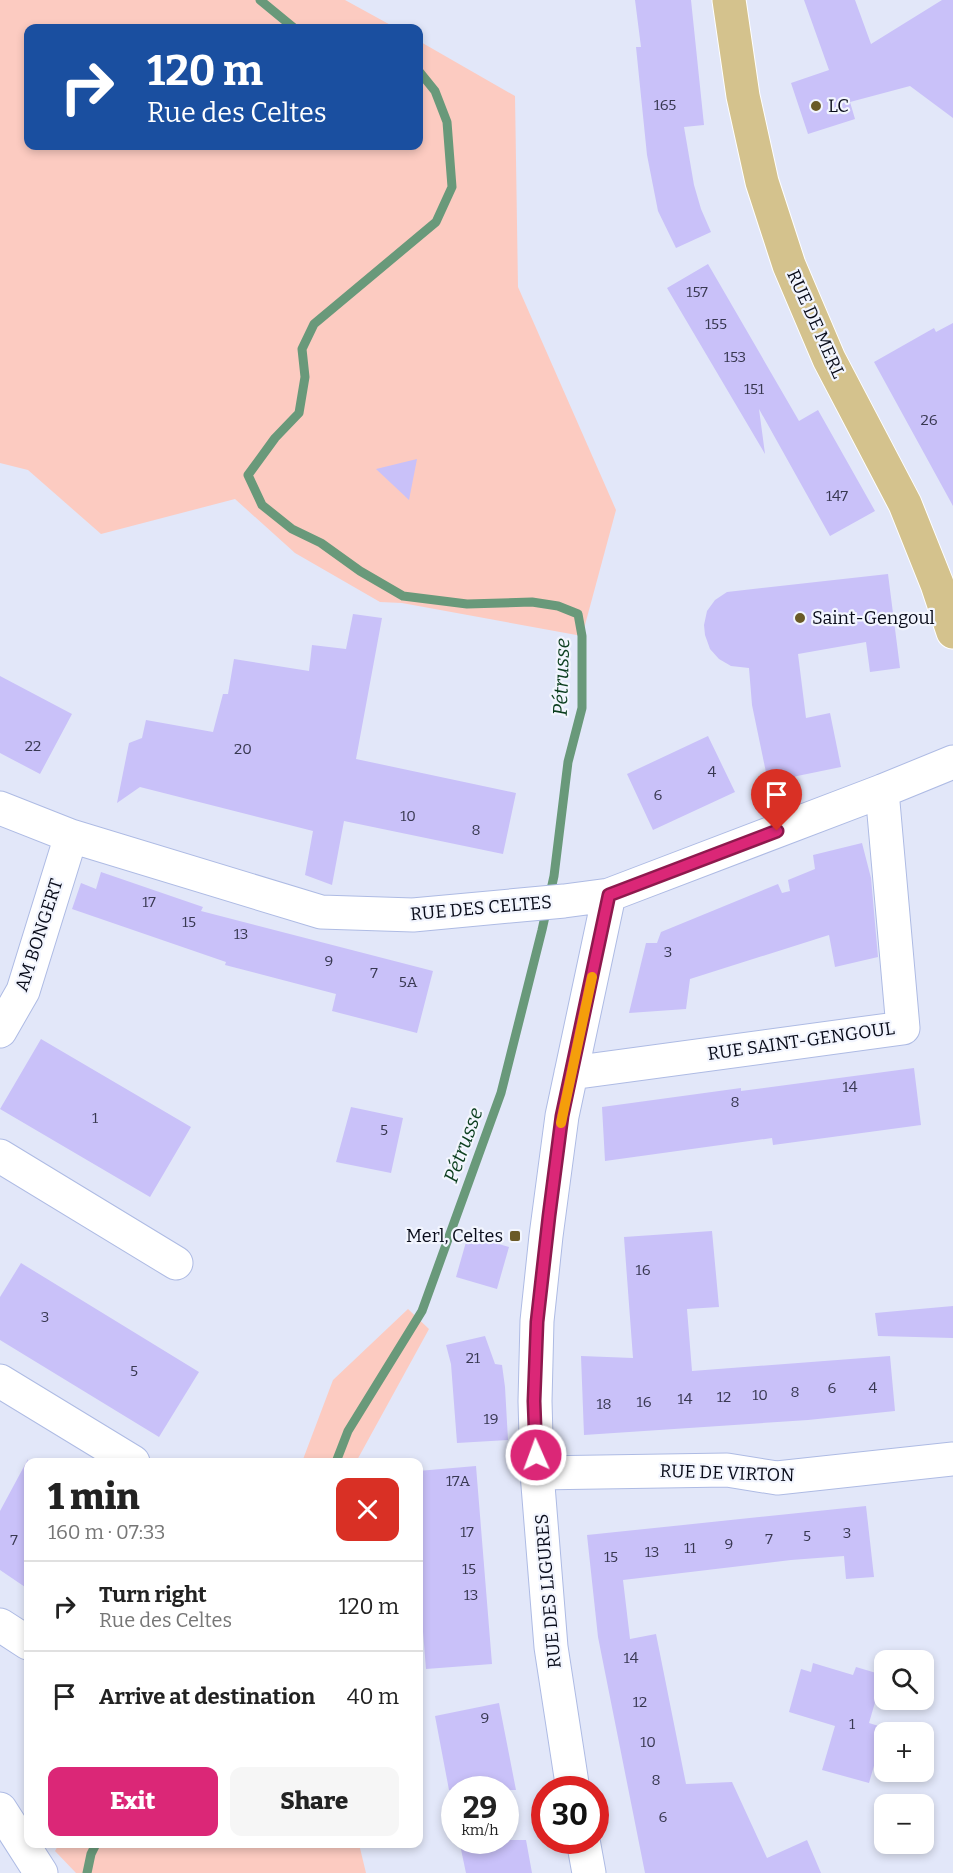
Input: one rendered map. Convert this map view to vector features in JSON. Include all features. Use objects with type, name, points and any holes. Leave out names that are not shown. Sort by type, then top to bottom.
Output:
[{"type":"main road","name":"RUE DE MERL","points":[[729,0],[743,96],[762,182],[789,265],[829,359],[945,581],[953,632]]},
{"type":"street","name":"RUE DES CELTES","points":[[0,807],[71,836],[321,912],[413,915],[609,895],[953,762]]},
{"type":"street","name":"RUE SAINT-GENGOUL","points":[[572,1073],[903,1028],[882,791]]},
{"type":"street","name":"AM BONGERT","points":[[0,1031],[23,991],[71,836]]},
{"type":"street","name":"RUE DES LIGURES","points":[[571,1776],[551,1647],[537,1473],[534,1401],[537,1322],[561,1127],[609,895]]},
{"type":"street","points":[[0,1156],[176,1263]]},
{"type":"street","points":[[0,1381],[126,1458]]},
{"type":"street","name":"RUE DE VIRTON","points":[[537,1473],[727,1470],[777,1478],[953,1459]]},
{"type":"street","points":[[0,1625],[24,1640]]},
{"type":"street","points":[[0,1809],[36,1871]]},
{"type":"street","points":[[586,1854],[589,1873]]},
{"type":"shaded area","points":[[0,0],[345,0],[389,24],[24,24],[24,150],[423,150],[423,43],[515,96],[518,287],[616,510],[582,636],[402,603],[380,602],[295,553],[235,499],[101,534],[28,470],[0,463]]},
{"type":"shaded area","points":[[408,1309],[429,1329],[358,1458],[304,1458],[333,1380]]},
{"type":"shaded area","points":[[57,1848],[360,1848],[366,1873],[76,1873],[55,1851]]},
{"type":"building","points":[[635,0],[691,0],[704,125],[684,127],[694,185],[711,232],[676,248],[658,211],[647,155],[636,47],[641,47]]},
{"type":"building","points":[[804,0],[855,0],[871,44],[942,0],[953,0],[953,118],[910,86],[850,102],[855,119],[808,134],[791,83],[829,70]]},
{"type":"building","points":[[708,264],[799,421],[818,410],[875,511],[830,536],[759,409],[765,454],[667,288]]},
{"type":"building","points":[[953,323],[953,506],[874,362],[934,328],[936,332]]},
{"type":"building","points":[[417,459],[409,500],[376,469]]},
{"type":"building","name":"Saint-Gengoul","points":[[888,574],[900,668],[870,672],[866,642],[798,654],[806,718],[830,713],[841,767],[768,782],[752,705],[749,668],[731,666],[719,659],[710,649],[704,625],[707,611],[715,600],[727,592]]},
{"type":"building","points":[[353,614],[382,618],[356,759],[516,793],[503,854],[344,821],[332,885],[305,875],[313,831],[140,787],[117,803],[129,743],[142,738],[146,720],[213,732],[223,694],[228,694],[234,659],[309,671],[312,645],[346,649]]},
{"type":"building","points":[[0,676],[72,714],[40,774],[0,753]]},
{"type":"building","points":[[708,736],[735,792],[653,830],[627,774]]},
{"type":"building","points":[[862,843],[871,878],[878,957],[835,967],[829,935],[690,979],[686,1009],[629,1013],[646,943],[657,943],[661,932],[778,884],[782,893],[790,891],[788,880],[815,869],[813,855]]},
{"type":"building","points":[[101,872],[203,907],[201,911],[433,971],[417,1033],[332,1011],[336,994],[225,965],[226,962],[72,909],[81,883],[96,889]]},
{"type":"building","points":[[41,1039],[191,1127],[150,1197],[0,1109]]},
{"type":"building","points":[[914,1068],[921,1125],[773,1145],[772,1138],[605,1161],[602,1107]]},
{"type":"building","points":[[351,1107],[403,1118],[391,1173],[336,1162]]},
{"type":"building","points":[[712,1231],[719,1307],[687,1309],[692,1371],[890,1356],[895,1411],[808,1420],[584,1435],[581,1356],[633,1358],[624,1237]]},
{"type":"building","points":[[468,1235],[509,1247],[497,1289],[456,1277]]},
{"type":"building","points":[[21,1263],[199,1372],[159,1437],[0,1340],[0,1297]]},
{"type":"building","points":[[953,1306],[953,1338],[878,1336],[875,1313]]},
{"type":"building","points":[[485,1336],[495,1364],[502,1365],[508,1440],[457,1443],[451,1364],[446,1345]]},
{"type":"building","points":[[24,1466],[24,1586],[0,1570],[0,1511]]},
{"type":"building","points":[[476,1466],[492,1664],[426,1669],[423,1632],[423,1471]]},
{"type":"building","points":[[866,1506],[874,1577],[846,1579],[844,1556],[623,1580],[630,1639],[656,1634],[686,1784],[732,1782],[767,1858],[807,1840],[821,1873],[645,1873],[598,1637],[587,1535]]},
{"type":"building","points":[[813,1663],[853,1675],[856,1667],[874,1672],[874,1706],[869,1723],[874,1725],[874,1766],[869,1783],[822,1770],[835,1726],[789,1712],[801,1669],[811,1672]]},
{"type":"building","points":[[499,1703],[513,1776],[446,1776],[435,1716]]},
{"type":"building","points":[[519,1840],[526,1840],[532,1873],[466,1873],[462,1854],[519,1854]]},
{"type":"waterway","name":"Pétrusse","points":[[260,0],[289,24]]},
{"type":"waterway","name":"Pétrusse","points":[[338,1458],[348,1431],[422,1311],[501,1093],[554,876],[568,762],[582,708],[582,636],[578,614],[558,606],[532,602],[467,604],[403,596],[360,571],[321,543],[292,529],[262,505],[248,475],[275,438],[299,413],[305,377],[302,349],[314,324],[436,222],[452,187],[447,122],[435,91],[423,76]]},
{"type":"waterway","name":"Pétrusse","points":[[87,1873],[94,1848]]},
{"type":"slow traffic","points":[[561,1123],[592,977]]},
{"type":"place","name":"LC","points":[[816,106]]},
{"type":"place","name":"Saint-Gengoul","points":[[800,618]]},
{"type":"place","name":"Merl, Celtes","points":[[515,1236]]},
{"type":"route","points":[[536,1455],[534,1401],[537,1322],[562,1116],[609,895],[777,831]]}]
